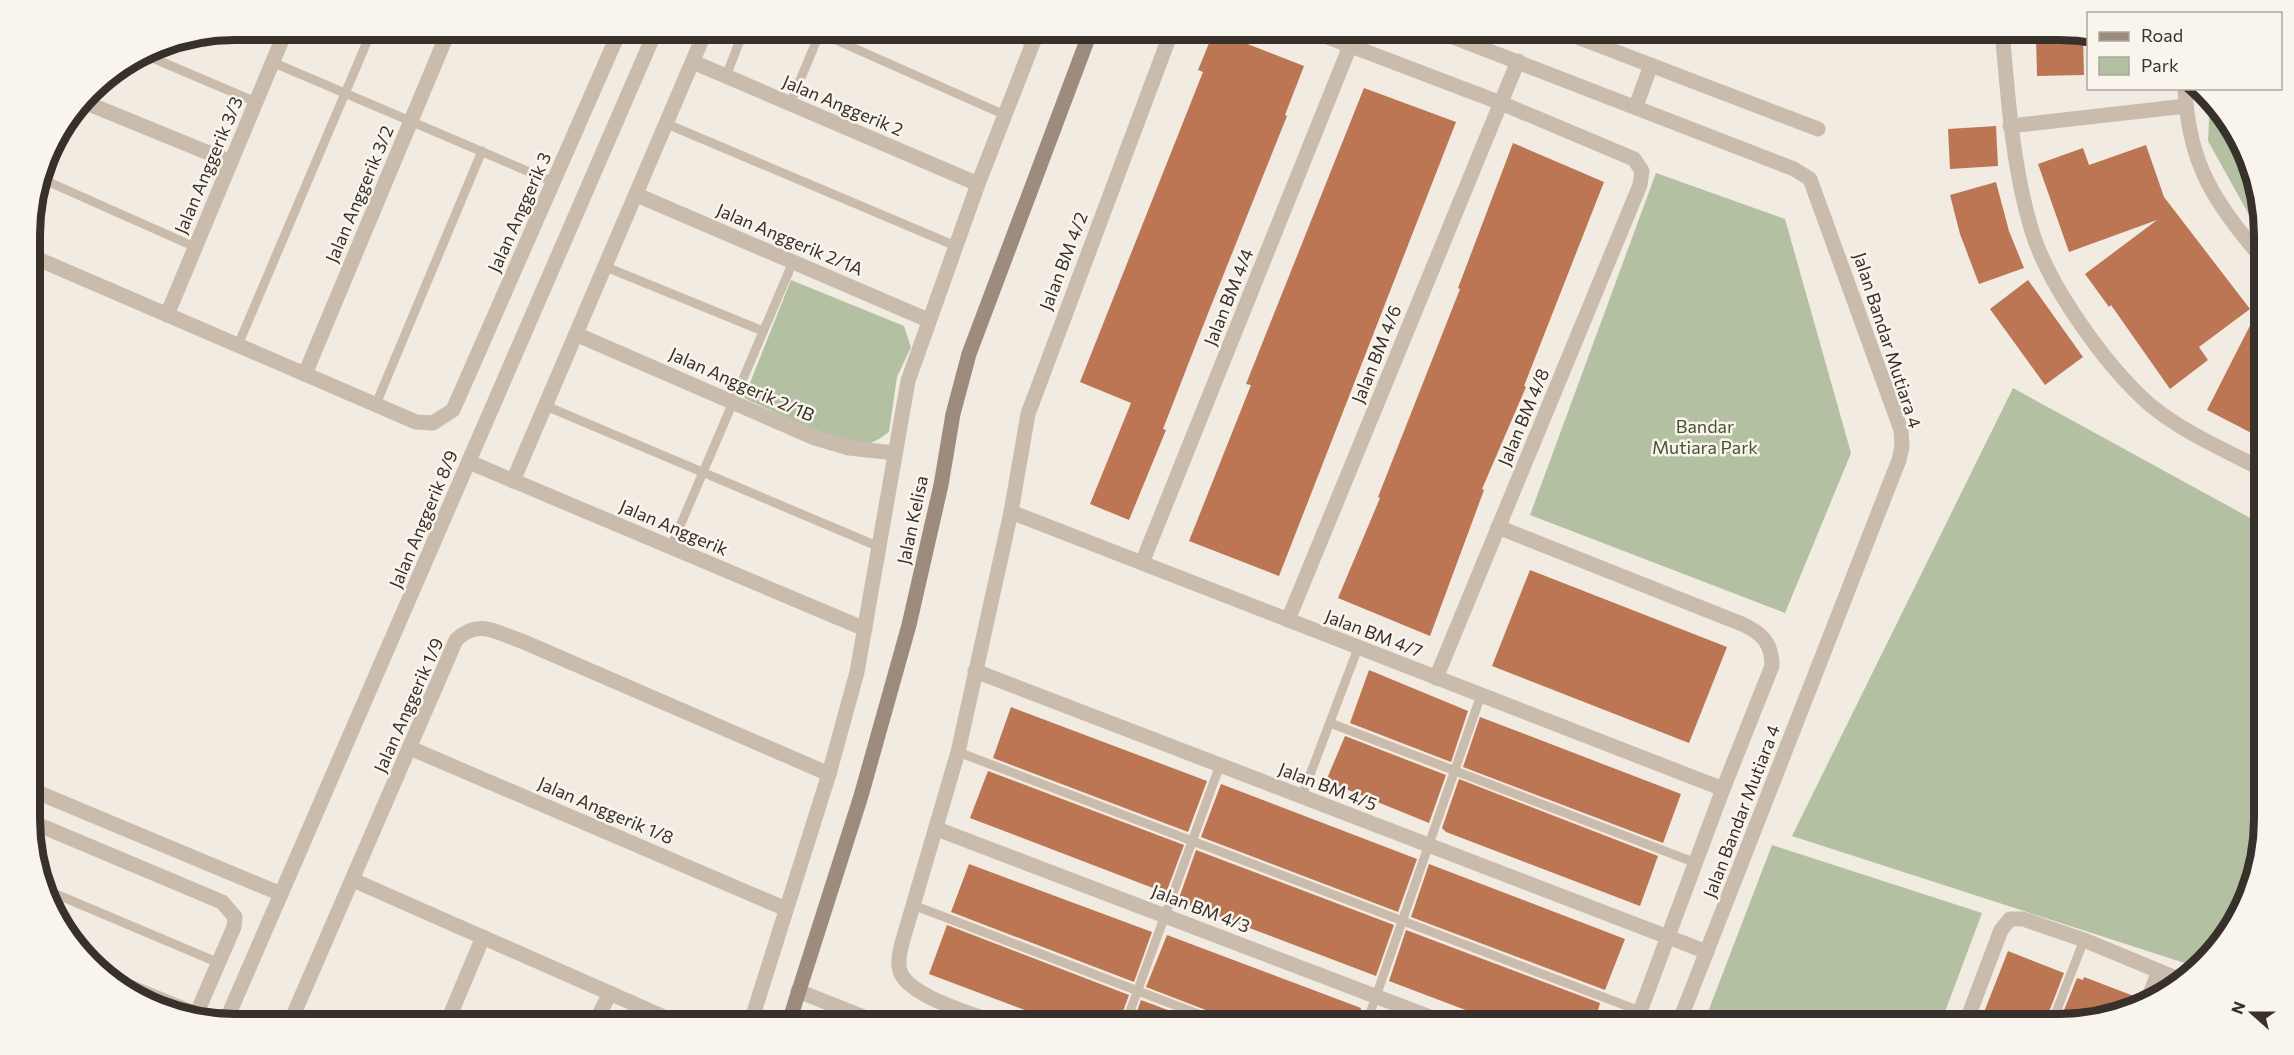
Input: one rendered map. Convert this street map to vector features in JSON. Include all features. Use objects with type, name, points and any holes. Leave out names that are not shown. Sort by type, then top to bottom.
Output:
[{"type":"main road","name":"Jalan Kelisa","points":[[791,1014],[861,796],[909,625],[940,485],[952,414],[969,354],[1087,40]]},
{"type":"street","name":"Jalan Anggerik 3/3","points":[[167,315],[280,40]]},
{"type":"street","name":"Jalan Anggerik 3/2","points":[[305,374],[445,40]]},
{"type":"street","name":"Jalan Anggerik 3","points":[[376,404],[427,424],[439,421],[453,410],[616,40]]},
{"type":"street","name":"Jalan Anggerik 8/9","points":[[229,1014],[652,40]]},
{"type":"street","points":[[513,481],[578,334],[702,40]]},
{"type":"street","points":[[753,1014],[829,774],[857,672],[908,381],[928,320],[958,247],[978,184],[1034,40]]},
{"type":"street","name":"Jalan BM 4/2","points":[[973,1014],[926,996],[907,984],[900,972],[902,943],[958,752],[1011,512],[1023,432],[1041,374],[1168,40]]},
{"type":"street","points":[[1335,40],[1501,103]]},
{"type":"street","name":"Jalan Bandar Mutiara 4","points":[[1461,40],[1636,106],[1794,169],[1810,179],[1900,430],[1902,447],[1899,460],[1682,1014]]},
{"type":"street","points":[[1585,40],[1818,129]]},
{"type":"street","points":[[2003,40],[2010,126],[2030,227],[2039,253],[2081,324],[2149,404],[2183,428],[2254,465]]},
{"type":"street","name":"Jalan BM 4/4","points":[[1142,563],[1350,46]]},
{"type":"street","name":"Jalan Anggerik 2","points":[[693,62],[978,184]]},
{"type":"street","name":"Jalan BM 4/6","points":[[1288,620],[1518,62]]},
{"type":"street","points":[[1636,106],[1651,65]]},
{"type":"street","points":[[2185,90],[2186,106],[2197,160],[2214,198],[2254,248]]},
{"type":"street","name":"Jalan BM 4/8","points":[[1436,678],[1640,185],[1642,171],[1634,159],[1501,103]]},
{"type":"street","points":[[91,105],[231,162]]},
{"type":"street","points":[[2010,126],[2186,106]]},
{"type":"street","name":"Jalan Anggerik 2/1A","points":[[637,195],[928,320]]},
{"type":"street","points":[[41,260],[376,404]]},
{"type":"street","name":"Jalan Anggerik 2/1B","points":[[578,334],[814,438],[849,448],[895,453]]},
{"type":"street","name":"Jalan Anggerik","points":[[469,462],[865,629]]},
{"type":"street","name":"Jalan BM 4/7","points":[[1011,512],[1723,789]]},
{"type":"street","points":[[1498,527],[1742,624],[1759,632],[1767,641],[1772,654],[1772,666],[1723,789],[1639,1014]]},
{"type":"street","name":"Jalan Anggerik 1/9","points":[[294,1014],[456,640],[466,631],[483,628],[524,642],[829,774]]},
{"type":"street","name":"Jalan BM 4/5","points":[[975,671],[1707,952]]},
{"type":"street","name":"Jalan Anggerik 1/8","points":[[410,748],[786,909]]},
{"type":"street","points":[[40,793],[281,894]]},
{"type":"street","points":[[40,826],[222,902],[235,916],[234,927],[198,1011]]},
{"type":"street","name":"Jalan BM 4/3","points":[[937,829],[1422,1014]]},
{"type":"street","points":[[353,880],[657,1014]]},
{"type":"street","points":[[1969,1014],[2001,930],[2010,919],[2023,919],[2084,940],[2173,977]]},
{"type":"street","points":[[451,1014],[483,938]]},
{"type":"street","points":[[2151,991],[2159,971]]},
{"type":"street","points":[[798,991],[856,1014]]},
{"type":"street","points":[[600,1014],[610,993]]},
{"type":"lane","points":[[238,345],[368,40]]},
{"type":"lane","points":[[726,76],[740,40]]},
{"type":"lane","points":[[790,104],[817,40]]},
{"type":"lane","points":[[838,40],[1005,115]]},
{"type":"lane","points":[[154,59],[256,102]]},
{"type":"lane","points":[[272,62],[553,182]]},
{"type":"lane","points":[[667,124],[958,247]]},
{"type":"lane","points":[[376,404],[482,152]]},
{"type":"lane","points":[[48,182],[195,247]]},
{"type":"lane","points":[[671,547],[793,262]]},
{"type":"lane","points":[[606,267],[764,331]]},
{"type":"lane","points":[[546,406],[878,546]]},
{"type":"lane","points":[[1302,796],[1358,648]]},
{"type":"lane","points":[[1370,1014],[1481,695]]},
{"type":"lane","points":[[1330,723],[1696,862]]},
{"type":"lane","points":[[958,752],[1402,922],[1628,1014]]},
{"type":"lane","points":[[1129,1014],[1220,765]]},
{"type":"lane","points":[[55,894],[219,963]]},
{"type":"lane","points":[[913,905],[1199,1014]]},
{"type":"lane","points":[[2055,1014],[2084,940]]},
{"type":"green space","points":[[2209,113],[2227,138],[2239,161],[2247,185],[2253,222],[2208,141]]},
{"type":"green space","name":"Bandar Mutiara Park","points":[[1656,173],[1785,219],[1851,453],[1785,613],[1530,515]]},
{"type":"green space","points":[[791,280],[904,326],[911,347],[897,377],[889,432],[877,440],[857,443],[825,434],[744,398]]},
{"type":"green space","points":[[2013,388],[2254,520],[2254,820],[2250,858],[2239,894],[2227,917],[2205,948],[2189,964],[1792,836]]},
{"type":"green space","points":[[1772,845],[1982,913],[1944,1014],[1707,1014]]},
{"type":"building","points":[[1210,40],[1237,40],[1304,66],[1285,115],[1287,116],[1163,429],[1166,430],[1129,520],[1090,504],[1131,403],[1080,382],[1203,72],[1198,70]]},
{"type":"building","points":[[2036,40],[2083,42],[2084,75],[2037,76]]},
{"type":"building","points":[[1364,88],[1456,122],[1279,576],[1189,541],[1251,385],[1246,384]]},
{"type":"building","points":[[1996,126],[1998,166],[1950,169],[1948,129]]},
{"type":"building","points":[[1513,143],[1604,182],[1524,386],[1526,387],[1482,489],[1484,490],[1430,636],[1338,598],[1380,498],[1378,497],[1460,289],[1458,288]]},
{"type":"building","points":[[2146,145],[2164,197],[2250,309],[2199,347],[2208,360],[2170,389],[2111,305],[2109,307],[2085,274],[2157,220],[2069,252],[2038,164],[2083,148],[2089,165]]},
{"type":"building","points":[[1996,182],[2009,231],[2024,268],[1979,284],[1960,234],[1950,195]]},
{"type":"building","points":[[2028,280],[2083,357],[2045,385],[1990,309]]},
{"type":"building","points":[[2254,318],[2254,434],[2207,410]]},
{"type":"building","points":[[1530,570],[1727,647],[1689,743],[1492,666]]},
{"type":"building","points":[[1369,670],[1468,711],[1451,762],[1350,723]]},
{"type":"building","points":[[1011,707],[1207,781],[1188,832],[993,758]]},
{"type":"building","points":[[1480,717],[1681,794],[1663,843],[1463,767]]},
{"type":"building","points":[[1345,736],[1446,775],[1429,823],[1326,781]]},
{"type":"building","points":[[988,771],[1184,845],[1166,893],[970,818]]},
{"type":"building","points":[[1459,779],[1658,856],[1640,906],[1446,832],[1442,828]]},
{"type":"building","points":[[1221,784],[1417,859],[1398,912],[1201,837]]},
{"type":"building","points":[[1196,850],[1394,925],[1376,976],[1178,901]]},
{"type":"building","points":[[969,864],[1152,932],[1134,982],[951,912]]},
{"type":"building","points":[[1429,864],[1625,939],[1605,990],[1411,917]]},
{"type":"building","points":[[947,925],[1129,995],[1122,1014],[1036,1014],[929,974]]},
{"type":"building","points":[[1406,930],[1600,1003],[1597,1014],[1476,1014],[1389,981]]},
{"type":"building","points":[[1167,935],[1361,1008],[1360,1014],[1216,1014],[1146,987]]},
{"type":"building","points":[[2008,951],[2064,973],[2048,1014],[1983,1014]]},
{"type":"building","points":[[2084,977],[2137,997],[2097,1011],[2062,1014],[2077,978],[2083,980]]},
{"type":"building","points":[[1141,1000],[1179,1014],[1136,1014]]}]
